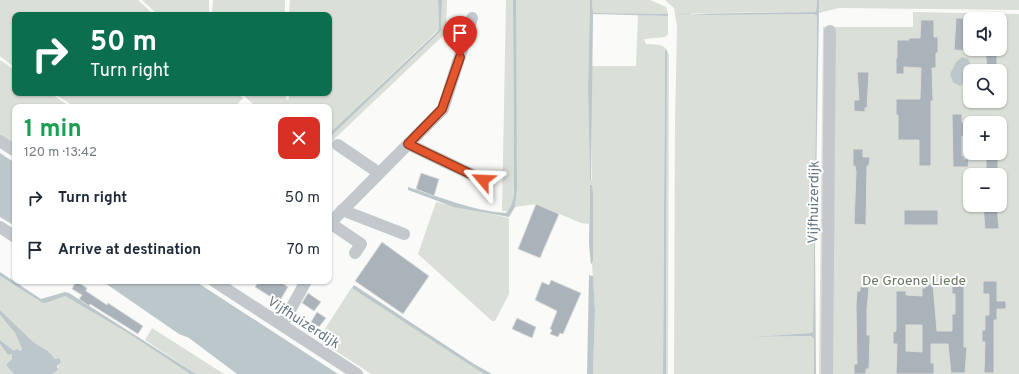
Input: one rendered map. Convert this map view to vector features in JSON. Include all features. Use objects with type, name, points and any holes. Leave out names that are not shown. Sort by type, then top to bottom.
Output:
[{"type":"street","points":[[332,220],[442,109],[472,18]]},
{"type":"street","name":"Vijfhuizerdijk","points":[[827,374],[830,31]]},
{"type":"street","points":[[0,141],[12,149]]},
{"type":"street","points":[[408,144],[483,180]]},
{"type":"street","points":[[338,145],[380,173]]},
{"type":"street","points":[[342,210],[404,234]]},
{"type":"street","points":[[332,225],[361,244],[354,253]]},
{"type":"street","points":[[0,227],[12,235]]},
{"type":"street","name":"Vijfhuizerdijk","points":[[219,284],[357,374]]},
{"type":"street","points":[[282,325],[304,284]]},
{"type":"green space","points":[[0,0],[138,0],[151,12],[12,12],[12,66],[0,56]]},
{"type":"green space","points":[[142,0],[209,0],[209,12],[155,12]]},
{"type":"green space","points":[[213,0],[285,0],[285,12],[212,12]]},
{"type":"green space","points":[[290,0],[438,0],[439,29],[332,131],[332,104],[253,104],[244,96],[286,96],[287,100],[289,99],[289,96],[332,96],[332,12],[289,12]]},
{"type":"green space","points":[[442,0],[447,0],[446,33],[332,141],[332,135],[441,31]]},
{"type":"green space","points":[[506,0],[513,0],[514,184],[513,202],[508,211],[502,211]]},
{"type":"green space","points":[[516,0],[590,0],[588,90],[590,179],[592,180],[591,66],[636,66],[638,15],[668,16],[668,34],[665,37],[644,39],[646,44],[666,48],[669,55],[668,374],[666,374],[667,56],[665,51],[663,374],[593,374],[595,310],[592,264],[592,185],[590,185],[589,224],[581,223],[536,204],[515,207],[517,152],[515,136]]},
{"type":"green space","points":[[592,0],[650,0],[666,7],[668,14],[593,13]]},
{"type":"green space","points":[[665,0],[817,0],[816,12],[693,13],[688,15],[814,14],[817,16],[813,331],[811,333],[750,337],[811,336],[814,339],[814,374],[674,374],[677,27],[674,8]]},
{"type":"green space","points":[[819,0],[1019,0],[1019,10],[839,8],[819,13]]},
{"type":"green space","name":"De Groene Liede","points":[[913,12],[963,13],[963,56],[1007,56],[1007,14],[1019,14],[1019,374],[819,374],[823,27],[913,27]]},
{"type":"green space","points":[[0,60],[12,68],[12,96],[54,96],[66,104],[12,104],[12,142],[0,135]]},
{"type":"green space","points":[[58,96],[241,96],[243,98],[238,104],[70,104]]},
{"type":"green space","points":[[436,202],[509,218],[509,294],[495,321],[492,321],[418,254]]},
{"type":"green space","points":[[0,276],[41,302],[65,296],[128,333],[190,374],[53,374],[58,370],[59,358],[55,359],[49,352],[33,343],[0,310]]},
{"type":"green space","points":[[352,287],[483,374],[371,374],[319,340]]},
{"type":"green space","points":[[0,315],[15,333],[22,349],[20,351],[14,351],[0,340]]},
{"type":"green space","points":[[152,328],[224,374],[196,374],[145,340]]},
{"type":"green space","points":[[0,344],[8,355],[12,354],[9,367],[14,374],[0,374]]},
{"type":"shaded area","points":[[438,0],[442,0],[441,31],[332,135],[332,131],[439,29]]},
{"type":"shaded area","points":[[513,0],[516,0],[517,188],[515,207],[509,217],[454,207],[408,190],[408,187],[469,207],[493,212],[506,213],[511,206],[514,188]]},
{"type":"shaded area","points":[[590,0],[592,0],[593,13],[668,14],[668,16],[593,14],[591,181],[588,90]]},
{"type":"shaded area","points":[[817,0],[819,0],[819,8],[815,250],[816,374],[814,374],[814,339],[811,336],[750,337],[811,333],[813,331],[817,16],[814,14],[678,14],[816,12]]},
{"type":"shaded area","points":[[667,50],[666,374],[663,374],[665,51]]},
{"type":"shaded area","points":[[962,57],[968,59],[970,63],[963,64],[963,82],[960,86],[953,82],[950,74],[956,62]]},
{"type":"shaded area","points":[[0,153],[12,161],[12,224],[0,217]]},
{"type":"shaded area","points":[[590,185],[592,185],[593,195],[593,260],[591,265],[589,244]]},
{"type":"shaded area","points":[[0,272],[12,280],[12,284],[0,276]]},
{"type":"shaded area","points":[[589,275],[593,276],[595,310],[593,374],[587,374]]},
{"type":"shaded area","points":[[13,284],[18,284],[41,299],[65,292],[69,293],[196,374],[190,374],[128,333],[65,296],[45,303]]},
{"type":"shaded area","points":[[106,284],[200,284],[338,374],[237,374],[189,338],[179,334]]},
{"type":"shaded area","points":[[354,285],[474,364],[492,374],[484,374],[352,288]]},
{"type":"shaded area","points":[[0,310],[33,342],[49,352],[55,359],[59,358],[61,362],[57,366],[58,370],[53,374],[14,374],[6,365],[12,359],[12,354],[8,355],[0,344],[0,340],[14,351],[17,349],[20,351],[22,349],[15,333],[0,315]]},
{"type":"building","points":[[956,18],[963,18],[963,51],[954,50]]},
{"type":"building","points":[[921,20],[934,20],[934,37],[938,37],[936,68],[932,68],[933,101],[931,101],[931,166],[919,166],[919,140],[898,140],[898,115],[896,115],[896,99],[920,99],[921,68],[904,67],[904,74],[896,74],[896,58],[897,40],[920,38]]},
{"type":"building","points":[[986,56],[997,56],[997,64],[987,64]]},
{"type":"building","points":[[857,72],[869,72],[867,108],[865,108],[865,112],[854,111],[854,100],[859,100]]},
{"type":"building","points":[[952,114],[962,114],[962,156],[963,160],[969,160],[968,167],[953,167]]},
{"type":"building","points":[[853,149],[863,149],[863,157],[870,157],[869,166],[867,166],[866,225],[854,224],[856,172],[855,166],[853,166]]},
{"type":"building","points":[[986,160],[998,160],[998,168],[986,168]]},
{"type":"building","points":[[421,173],[439,179],[434,196],[416,189]]},
{"type":"building","points":[[536,204],[559,214],[540,258],[518,249]]},
{"type":"building","points":[[904,210],[938,210],[938,225],[904,225]]},
{"type":"building","points":[[984,212],[998,212],[999,229],[985,229]]},
{"type":"building","points":[[382,242],[429,276],[403,314],[355,281]]},
{"type":"building","points":[[551,280],[581,293],[563,334],[560,333],[558,337],[550,334],[552,330],[550,329],[557,311],[535,300],[542,282],[549,285]]},
{"type":"building","points":[[983,281],[997,281],[997,301],[1006,301],[1006,309],[997,309],[997,320],[994,320],[994,373],[984,373],[985,342],[982,342],[982,330],[985,330],[985,315],[989,315],[989,294],[983,294]]},
{"type":"building","points":[[952,283],[964,283],[964,347],[967,347],[965,373],[951,373],[948,344],[931,344],[931,363],[934,363],[934,374],[896,374],[897,344],[893,344],[893,332],[896,331],[896,291],[906,291],[906,295],[922,296],[922,288],[925,288],[925,284],[933,284],[937,331],[952,331],[952,314],[955,314],[955,294],[952,294]],"holes":[[[906,325],[922,325],[922,352],[906,351]]]},
{"type":"building","points":[[74,284],[81,284],[87,288],[86,291],[107,305],[108,303],[143,326],[138,334],[90,304],[89,306],[79,299],[82,295],[72,289]]},
{"type":"building","points":[[257,284],[284,284],[288,287],[279,302],[255,287]]},
{"type":"building","points":[[860,287],[869,287],[867,335],[870,335],[869,369],[866,369],[866,374],[854,374],[854,364],[857,364],[856,304],[857,291],[860,291]]},
{"type":"building","points":[[308,293],[321,302],[314,311],[302,303]]},
{"type":"building","points":[[317,312],[326,318],[319,327],[311,322]]},
{"type":"building","points":[[517,318],[536,327],[532,338],[512,329]]},
{"type":"route","points":[[460,57],[442,109],[408,144],[483,180]]}]
